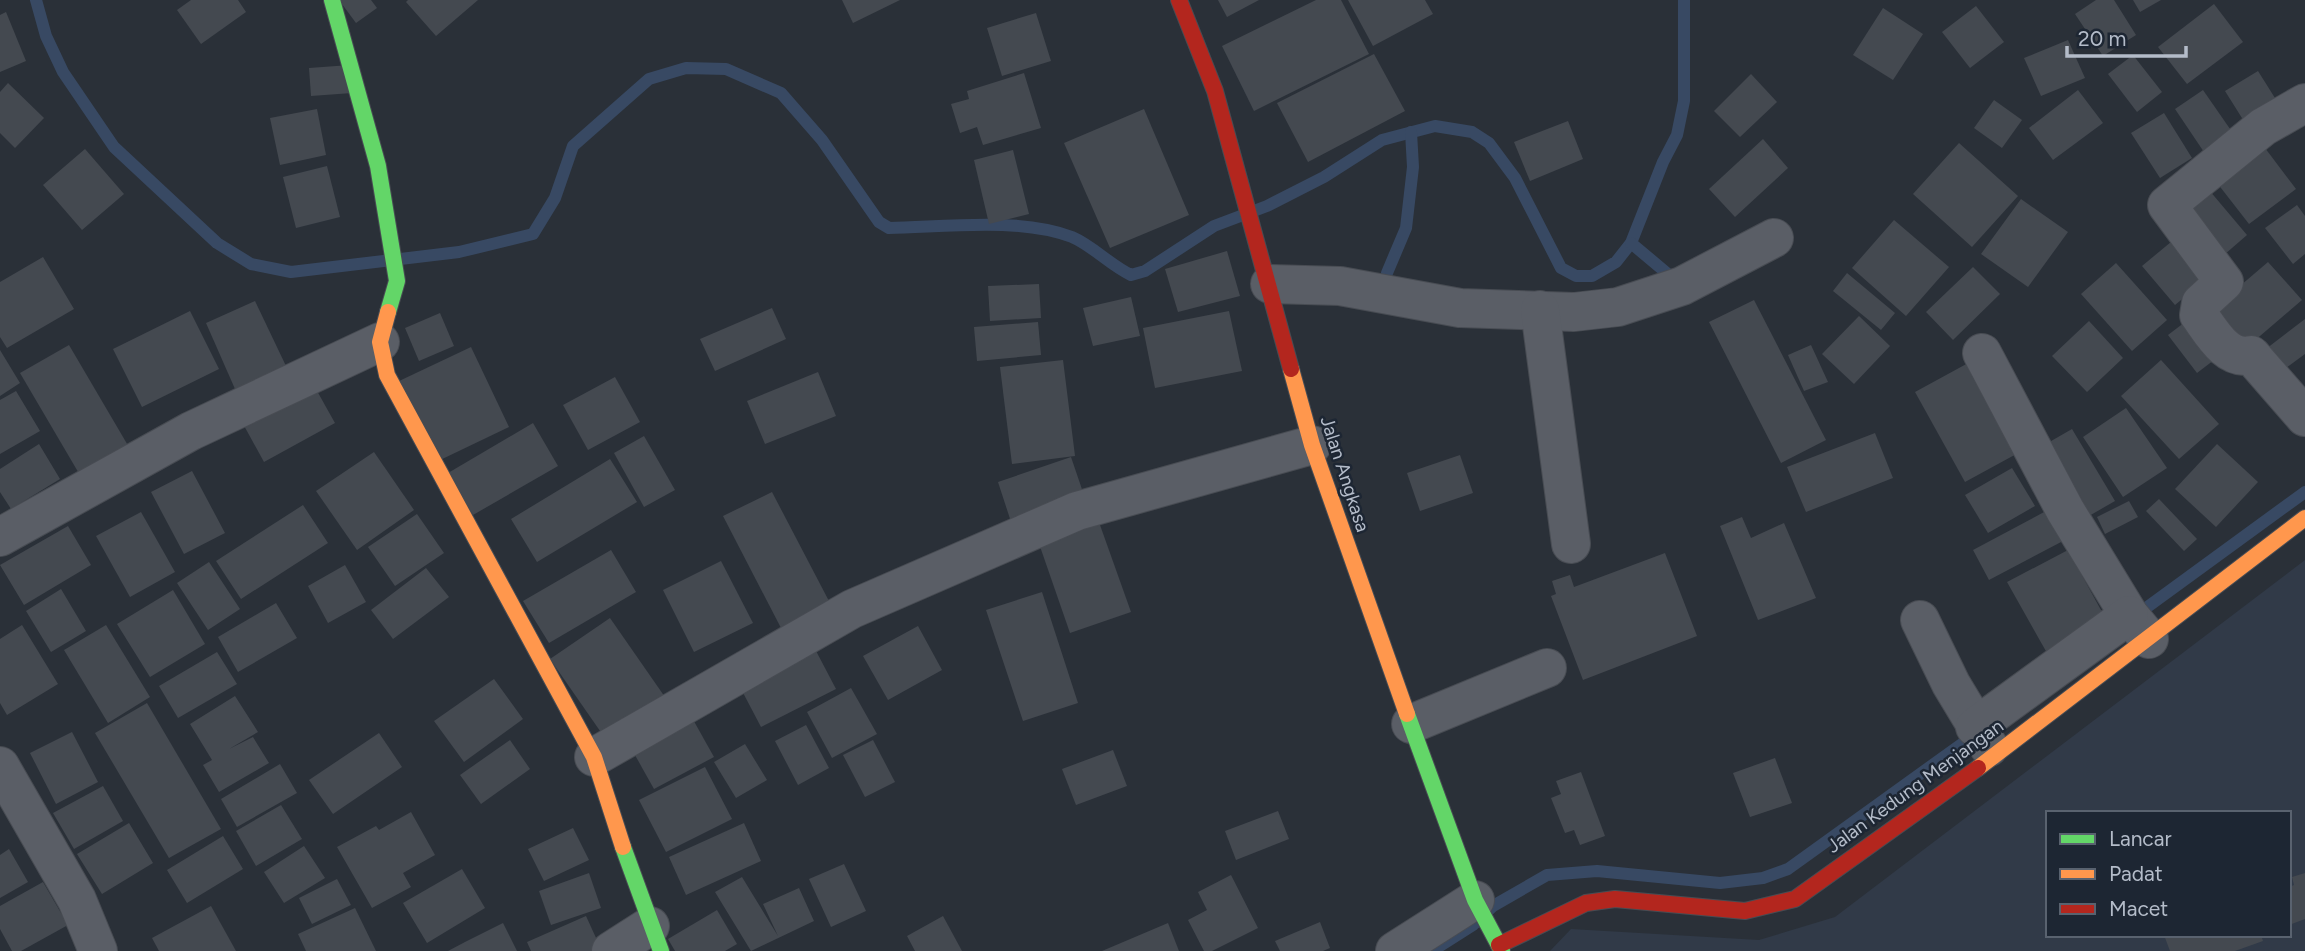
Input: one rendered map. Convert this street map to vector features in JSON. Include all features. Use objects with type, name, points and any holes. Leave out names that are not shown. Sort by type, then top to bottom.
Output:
[{"type":"street","points":[[332,0],[378,166],[397,281],[380,342],[387,375],[594,757],[656,938],[611,951]]},
{"type":"street","name":"Jalan Angkasa","points":[[1179,0],[1215,91],[1259,242],[1312,445],[1412,723],[1489,926]]},
{"type":"street","points":[[2305,103],[2263,127],[2167,205],[2224,282],[2201,303],[2200,315],[2231,354],[2241,358],[2251,355],[2305,417]]},
{"type":"street","points":[[1270,284],[1340,286],[1460,308],[1574,312],[1618,307],[1682,286],[1773,237]]},
{"type":"street","points":[[1540,310],[1571,544]]},
{"type":"street","points":[[0,537],[191,431],[380,342]]},
{"type":"street","points":[[1982,353],[2065,510],[2137,626]]},
{"type":"street","points":[[594,757],[852,609],[1077,511],[1312,445]]},
{"type":"street","points":[[1920,620],[1982,738],[2137,626],[2305,518]]},
{"type":"street","points":[[1412,723],[1547,668]]},
{"type":"street","name":"Jalan Kedung Menjangan","points":[[1489,926],[1586,903],[1627,899],[1745,911],[1795,900],[1982,738]]},
{"type":"street","points":[[0,766],[77,900],[98,951]]},
{"type":"street","points":[[1395,951],[1489,926]]},
{"type":"shaded area","points":[[2305,560],[2305,951],[1550,951],[1571,929],[1759,940],[1835,917]]},
{"type":"building","points":[[191,0],[238,0],[246,12],[201,44],[177,10]]},
{"type":"building","points":[[339,0],[371,0],[377,8],[356,23]]},
{"type":"building","points":[[478,0],[436,36],[406,2]]},
{"type":"building","points":[[842,0],[900,0],[853,23]]},
{"type":"building","points":[[1218,0],[1259,0],[1227,17]]},
{"type":"building","points":[[1316,0],[1341,0],[1369,54],[1254,111],[1222,46]]},
{"type":"building","points":[[1348,0],[1425,0],[1433,14],[1373,46]]},
{"type":"building","points":[[2096,0],[2114,0],[2136,35],[2103,56],[2075,14]]},
{"type":"building","points":[[2133,0],[2161,0],[2140,12]]},
{"type":"building","points":[[2214,4],[2243,42],[2187,84],[2158,47]]},
{"type":"building","points":[[1976,6],[2004,42],[1970,68],[1942,32]]},
{"type":"building","points":[[1883,8],[1923,34],[1893,80],[1853,55]]},
{"type":"building","points":[[6,12],[26,61],[0,72],[0,15]]},
{"type":"building","points":[[1036,13],[1051,61],[1002,76],[987,28]]},
{"type":"building","points":[[2068,40],[2085,78],[2041,96],[2024,58]]},
{"type":"building","points":[[1374,54],[1405,111],[1308,162],[1277,103]]},
{"type":"building","points":[[2133,55],[2162,92],[2137,112],[2108,74]]},
{"type":"building","points":[[350,65],[352,93],[311,96],[309,68]]},
{"type":"building","points":[[2258,71],[2280,106],[2247,126],[2225,91]]},
{"type":"building","points":[[1024,73],[1041,128],[983,145],[977,127],[960,133],[951,104],[969,99],[967,91]]},
{"type":"building","points":[[1751,74],[1777,102],[1740,137],[1714,111]]},
{"type":"building","points":[[8,83],[44,118],[15,148],[0,133],[0,92]]},
{"type":"building","points":[[2078,90],[2103,123],[2053,160],[2029,128]]},
{"type":"building","points":[[2203,90],[2237,139],[2208,158],[2175,109]]},
{"type":"building","points":[[1994,100],[2022,120],[2002,148],[1974,128]]},
{"type":"building","points":[[317,109],[326,155],[280,165],[270,118]]},
{"type":"building","points":[[1144,109],[1189,215],[1110,248],[1064,143]]},
{"type":"building","points":[[2164,113],[2192,158],[2160,178],[2131,133]]},
{"type":"building","points":[[1568,121],[1583,159],[1530,181],[1514,142]]},
{"type":"building","points":[[1763,139],[1788,168],[1735,217],[1709,189]]},
{"type":"building","points":[[1959,143],[2018,196],[1972,247],[1913,194]]},
{"type":"building","points":[[2262,144],[2296,189],[2249,224],[2214,179]]},
{"type":"building","points":[[85,149],[124,194],[82,230],[43,185]]},
{"type":"building","points":[[1013,150],[1029,214],[989,224],[974,160]]},
{"type":"building","points":[[327,166],[340,217],[296,228],[283,177]]},
{"type":"building","points":[[2209,190],[2247,235],[2217,261],[2178,216]]},
{"type":"building","points":[[2021,199],[2068,232],[2028,287],[1981,254]]},
{"type":"building","points":[[2297,205],[2305,216],[2305,254],[2293,264],[2265,228]]},
{"type":"building","points":[[1894,220],[1949,267],[1906,316],[1852,268]]},
{"type":"building","points":[[2177,237],[2209,277],[2175,305],[2142,266]]},
{"type":"building","points":[[1227,251],[1240,296],[1178,312],[1165,269]]},
{"type":"building","points":[[43,257],[74,309],[7,348],[0,337],[0,282]]},
{"type":"building","points":[[2268,262],[2302,300],[2239,354],[2206,315]]},
{"type":"building","points":[[2116,263],[2167,320],[2132,351],[2081,294]]},
{"type":"building","points":[[1973,267],[2000,294],[1953,340],[1926,312]]},
{"type":"building","points":[[1847,273],[1895,313],[1881,330],[1833,291]]},
{"type":"building","points":[[1039,284],[1041,318],[990,321],[988,286]]},
{"type":"building","points":[[1131,297],[1140,336],[1093,346],[1083,308]]},
{"type":"building","points":[[1754,300],[1826,440],[1781,463],[1709,322]]},
{"type":"building","points":[[255,301],[286,366],[235,389],[206,323]]},
{"type":"building","points":[[772,308],[786,339],[715,371],[700,339]]},
{"type":"building","points":[[190,311],[219,369],[142,407],[113,349]]},
{"type":"building","points":[[1229,311],[1242,371],[1155,388],[1143,328]]},
{"type":"building","points":[[440,313],[454,346],[419,361],[405,328]]},
{"type":"building","points":[[1859,316],[1890,346],[1854,384],[1822,354]]},
{"type":"building","points":[[2189,319],[2218,357],[2197,373],[2168,335]]},
{"type":"building","points":[[2305,319],[2305,354],[2275,376],[2258,355]]},
{"type":"building","points":[[2089,321],[2123,358],[2087,392],[2052,356]]},
{"type":"building","points":[[1038,322],[1041,355],[977,361],[974,327]]},
{"type":"building","points":[[69,345],[133,454],[84,482],[20,373]]},
{"type":"building","points":[[1811,345],[1828,382],[1804,391],[1788,355]]},
{"type":"building","points":[[471,347],[509,427],[436,462],[397,382]]},
{"type":"building","points":[[0,350],[20,383],[0,396]]},
{"type":"building","points":[[1063,360],[1075,456],[1012,464],[1000,367]]},
{"type":"building","points":[[2161,360],[2219,424],[2179,459],[2121,396]]},
{"type":"building","points":[[1970,362],[2020,452],[1965,482],[1915,392]]},
{"type":"building","points":[[818,372],[836,416],[765,444],[747,401]]},
{"type":"building","points":[[615,377],[640,422],[588,450],[563,405]]},
{"type":"building","points":[[312,382],[335,423],[264,462],[242,422]]},
{"type":"building","points":[[16,391],[40,431],[0,454],[0,400]]},
{"type":"building","points":[[2126,408],[2167,468],[2123,497],[2083,437]]},
{"type":"building","points":[[533,423],[558,466],[473,515],[448,473]]},
{"type":"building","points":[[2072,429],[2115,501],[2082,520],[2039,448]]},
{"type":"building","points":[[1875,433],[1893,478],[1806,512],[1787,467]]},
{"type":"building","points":[[644,436],[675,490],[644,507],[614,453]]},
{"type":"building","points":[[39,444],[60,479],[11,509],[0,492],[0,469]]},
{"type":"building","points":[[2217,444],[2258,482],[2216,527],[2175,489]]},
{"type":"building","points":[[374,452],[414,510],[357,550],[316,491]]},
{"type":"building","points":[[1460,455],[1473,493],[1420,511],[1407,473]]},
{"type":"building","points":[[1071,457],[1087,504],[1013,528],[998,482]]},
{"type":"building","points":[[610,459],[637,502],[537,562],[511,519]]},
{"type":"building","points":[[2012,468],[2035,506],[1988,533],[1965,495]]},
{"type":"building","points":[[192,471],[225,533],[184,554],[151,492]]},
{"type":"building","points":[[772,492],[830,603],[781,628],[723,516]]},
{"type":"building","points":[[2159,499],[2197,539],[2184,551],[2146,511]]},
{"type":"building","points":[[2129,501],[2138,517],[2105,534],[2097,517]]},
{"type":"building","points":[[303,505],[328,543],[241,599],[216,561]]},
{"type":"building","points":[[1095,511],[1131,612],[1070,633],[1035,532]]},
{"type":"building","points":[[2046,511],[2063,541],[1989,580],[1973,550]]},
{"type":"building","points":[[141,512],[175,572],[130,597],[96,536]]},
{"type":"building","points":[[417,514],[444,553],[395,586],[368,547]]},
{"type":"building","points":[[1742,517],[1751,538],[1784,523],[1816,598],[1758,620],[1720,526]]},
{"type":"building","points":[[68,526],[91,565],[24,605],[0,565]]},
{"type":"building","points":[[611,550],[636,592],[549,643],[523,601]]},
{"type":"building","points":[[2068,550],[2107,621],[2047,653],[2007,582]]},
{"type":"building","points":[[1665,553],[1697,636],[1583,680],[1551,596],[1556,594],[1552,581],[1570,575],[1574,587]]},
{"type":"building","points":[[721,561],[753,623],[694,652],[663,590]]},
{"type":"building","points":[[209,562],[240,609],[208,630],[177,583]]},
{"type":"building","points":[[345,565],[366,602],[328,623],[308,586]]},
{"type":"building","points":[[426,568],[449,597],[393,639],[371,610]]},
{"type":"building","points":[[61,589],[86,631],[51,652],[26,611]]},
{"type":"building","points":[[173,590],[205,644],[150,677],[117,624]]},
{"type":"building","points":[[1042,592],[1078,703],[1023,721],[986,610]]},
{"type":"building","points":[[276,603],[297,638],[238,672],[218,637]]},
{"type":"building","points":[[610,618],[667,700],[607,741],[550,659]]},
{"type":"building","points":[[22,625],[58,684],[7,715],[0,703],[0,639]]},
{"type":"building","points":[[106,625],[150,697],[108,723],[64,650]]},
{"type":"building","points":[[918,626],[942,670],[888,700],[863,656]]},
{"type":"building","points":[[815,649],[836,689],[761,727],[740,687]]},
{"type":"building","points":[[217,652],[237,684],[178,718],[159,686]]},
{"type":"building","points":[[494,679],[523,719],[464,762],[434,721]]},
{"type":"building","points":[[851,688],[877,734],[832,758],[807,712]]},
{"type":"building","points":[[235,696],[258,732],[229,749],[253,737],[269,763],[219,792],[203,765],[212,760],[190,724]]},
{"type":"building","points":[[147,703],[221,829],[169,858],[95,733]]},
{"type":"building","points":[[691,716],[714,757],[654,789],[631,748]]},
{"type":"building","points":[[806,725],[829,768],[798,785],[775,741]]},
{"type":"building","points":[[72,732],[98,782],[56,804],[30,753]]},
{"type":"building","points":[[379,733],[402,767],[333,814],[309,780]]},
{"type":"building","points":[[510,740],[530,769],[481,804],[460,775]]},
{"type":"building","points":[[873,740],[895,782],[865,797],[843,755]]},
{"type":"building","points":[[745,744],[767,780],[736,798],[714,762]]},
{"type":"building","points":[[1113,750],[1127,786],[1076,805],[1062,769]]},
{"type":"building","points":[[1775,758],[1792,803],[1750,817],[1733,773]]},
{"type":"building","points":[[280,764],[297,793],[237,827],[221,799]]},
{"type":"building","points":[[705,767],[732,819],[666,852],[639,800]]},
{"type":"building","points":[[1581,772],[1605,836],[1580,845],[1574,830],[1565,833],[1551,798],[1561,794],[1556,781]]},
{"type":"building","points":[[103,786],[123,821],[74,849],[53,813]]},
{"type":"building","points":[[281,805],[302,839],[256,866],[236,831]]},
{"type":"building","points":[[1278,811],[1289,839],[1236,860],[1225,831]]},
{"type":"building","points":[[411,812],[435,855],[403,873],[411,887],[372,908],[337,847],[376,826],[379,830]]},
{"type":"building","points":[[129,823],[153,863],[102,894],[77,854]]},
{"type":"building","points":[[744,823],[761,861],[686,895],[669,857]]},
{"type":"building","points":[[573,828],[589,860],[544,881],[528,849]]},
{"type":"building","points":[[223,836],[243,869],[187,903],[167,870]]},
{"type":"building","points":[[304,846],[325,878],[284,903],[264,872]]},
{"type":"building","points":[[9,849],[28,882],[0,898],[0,855]]},
{"type":"building","points":[[844,864],[866,911],[831,927],[809,879]]},
{"type":"building","points":[[462,869],[485,908],[427,943],[403,903]]},
{"type":"building","points":[[589,873],[601,908],[551,925],[539,891]]},
{"type":"building","points":[[2305,873],[2305,919],[2291,924],[2291,886],[2294,885],[2292,877]]},
{"type":"building","points":[[1231,875],[1258,928],[1212,951],[1204,951],[1188,920],[1207,910],[1198,892]]},
{"type":"building","points":[[742,877],[778,936],[763,904],[799,888],[814,921],[751,951],[715,892]]},
{"type":"building","points":[[337,879],[351,905],[312,924],[299,898]]},
{"type":"building","points":[[43,882],[68,925],[21,951],[12,951],[0,929],[0,906]]},
{"type":"building","points":[[211,906],[236,951],[159,951],[152,938]]},
{"type":"building","points":[[355,908],[376,951],[306,951],[298,934]]},
{"type":"building","points":[[717,910],[737,944],[725,951],[675,951],[668,939]]},
{"type":"building","points":[[586,916],[602,951],[531,951],[527,942]]},
{"type":"building","points":[[943,916],[962,951],[915,951],[907,936]]},
{"type":"building","points":[[1320,922],[1330,948],[1323,951],[1280,951],[1275,941]]},
{"type":"building","points":[[503,923],[517,951],[448,951],[465,942]]},
{"type":"building","points":[[1168,923],[1179,951],[1102,951]]},
{"type":"building","points":[[2165,937],[2262,937],[2263,941],[2235,951],[2170,951]]},
{"type":"waterway","points":[[36,0],[46,36],[63,72],[114,147],[217,243],[251,264],[291,272],[459,252],[533,234],[555,198],[573,146],[649,79],[686,68],[726,69],[781,93],[822,140],[879,222],[889,228],[1006,225],[1051,231],[1080,241],[1131,275],[1145,271],[1214,226],[1267,206],[1324,177],[1382,140],[1435,126],[1472,132],[1489,143],[1515,178],[1561,268],[1576,276],[1592,276],[1616,262],[1631,243],[1663,162],[1677,135],[1684,101],[1684,0]]},
{"type":"waterway","points":[[1387,273],[1406,228],[1413,167],[1411,132]]},
{"type":"waterway","points":[[1631,243],[1675,280]]},
{"type":"waterway","points":[[2135,616],[2305,492]]},
{"type":"waterway","points":[[1432,951],[1473,925],[1493,906],[1547,875],[1597,871],[1720,883],[1763,878],[1788,869],[1977,733]]},
{"type":"traffic: fast","points":[[332,0],[378,166],[397,281],[388,312]]},
{"type":"traffic: fast","points":[[1407,714],[1475,900],[1502,951]]},
{"type":"traffic: fast","points":[[623,847],[661,951]]},
{"type":"traffic: slow","points":[[388,312],[380,342],[387,375],[594,757],[623,847]]},
{"type":"traffic: slow","points":[[1291,369],[1312,445],[1407,714]]},
{"type":"traffic: slow","points":[[1978,768],[2305,518]]},
{"type":"traffic: jam","points":[[1179,0],[1215,91],[1291,369]]},
{"type":"traffic: jam","points":[[1499,945],[1586,903],[1615,899],[1745,911],[1795,899],[1978,768]]}]
